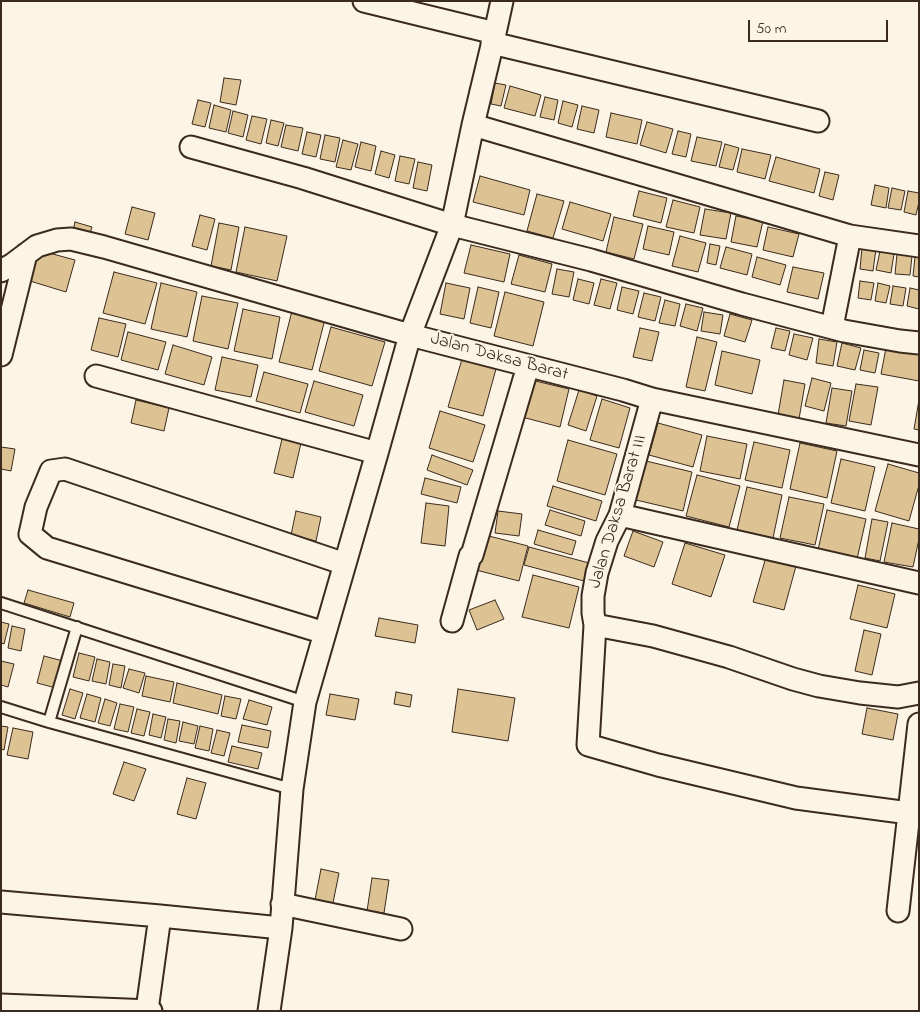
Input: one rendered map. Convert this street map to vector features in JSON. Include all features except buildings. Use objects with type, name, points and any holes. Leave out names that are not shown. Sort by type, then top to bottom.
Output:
[{"type":"street","points":[[364,1],[493,38],[818,121]]},
{"type":"street","points":[[269,1011],[281,928],[292,789],[305,702],[410,335],[452,225],[502,1]]},
{"type":"street","points":[[473,125],[850,236],[919,246]]},
{"type":"street","points":[[192,147],[303,178],[452,225],[591,260],[742,304],[832,328],[919,343]]},
{"type":"street","points":[[832,328],[850,236]]},
{"type":"street","name":"Jalan Daksa Barat","points":[[1,271],[37,246],[70,238],[410,335],[652,399],[919,456]]},
{"type":"street","points":[[1,355],[26,254]]},
{"type":"street","points":[[452,622],[470,556],[472,555],[528,366]]},
{"type":"street","points":[[96,376],[377,454]]},
{"type":"street","name":"Jalan Daksa Barat III","points":[[652,399],[620,515],[607,541],[597,573],[593,596],[595,625],[588,745],[658,765],[796,798],[909,812]]},
{"type":"street","points":[[325,633],[48,548],[30,534],[36,507],[51,471],[65,469],[345,564]]},
{"type":"street","points":[[620,515],[919,583]]},
{"type":"street","points":[[595,625],[653,636],[819,686],[898,698],[919,693]]},
{"type":"street","points":[[898,911],[919,724]]},
{"type":"street","points":[[1,902],[281,928]]},
{"type":"street","points":[[282,904],[401,929]]},
{"type":"street","points":[[147,1010],[160,916]]},
{"type":"street","points":[[1,1005],[151,1011]]},
{"type":"lane","points":[[1,603],[305,702]]},
{"type":"lane","points":[[48,722],[77,627]]},
{"type":"lane","points":[[1,707],[48,722],[292,789]]}]
